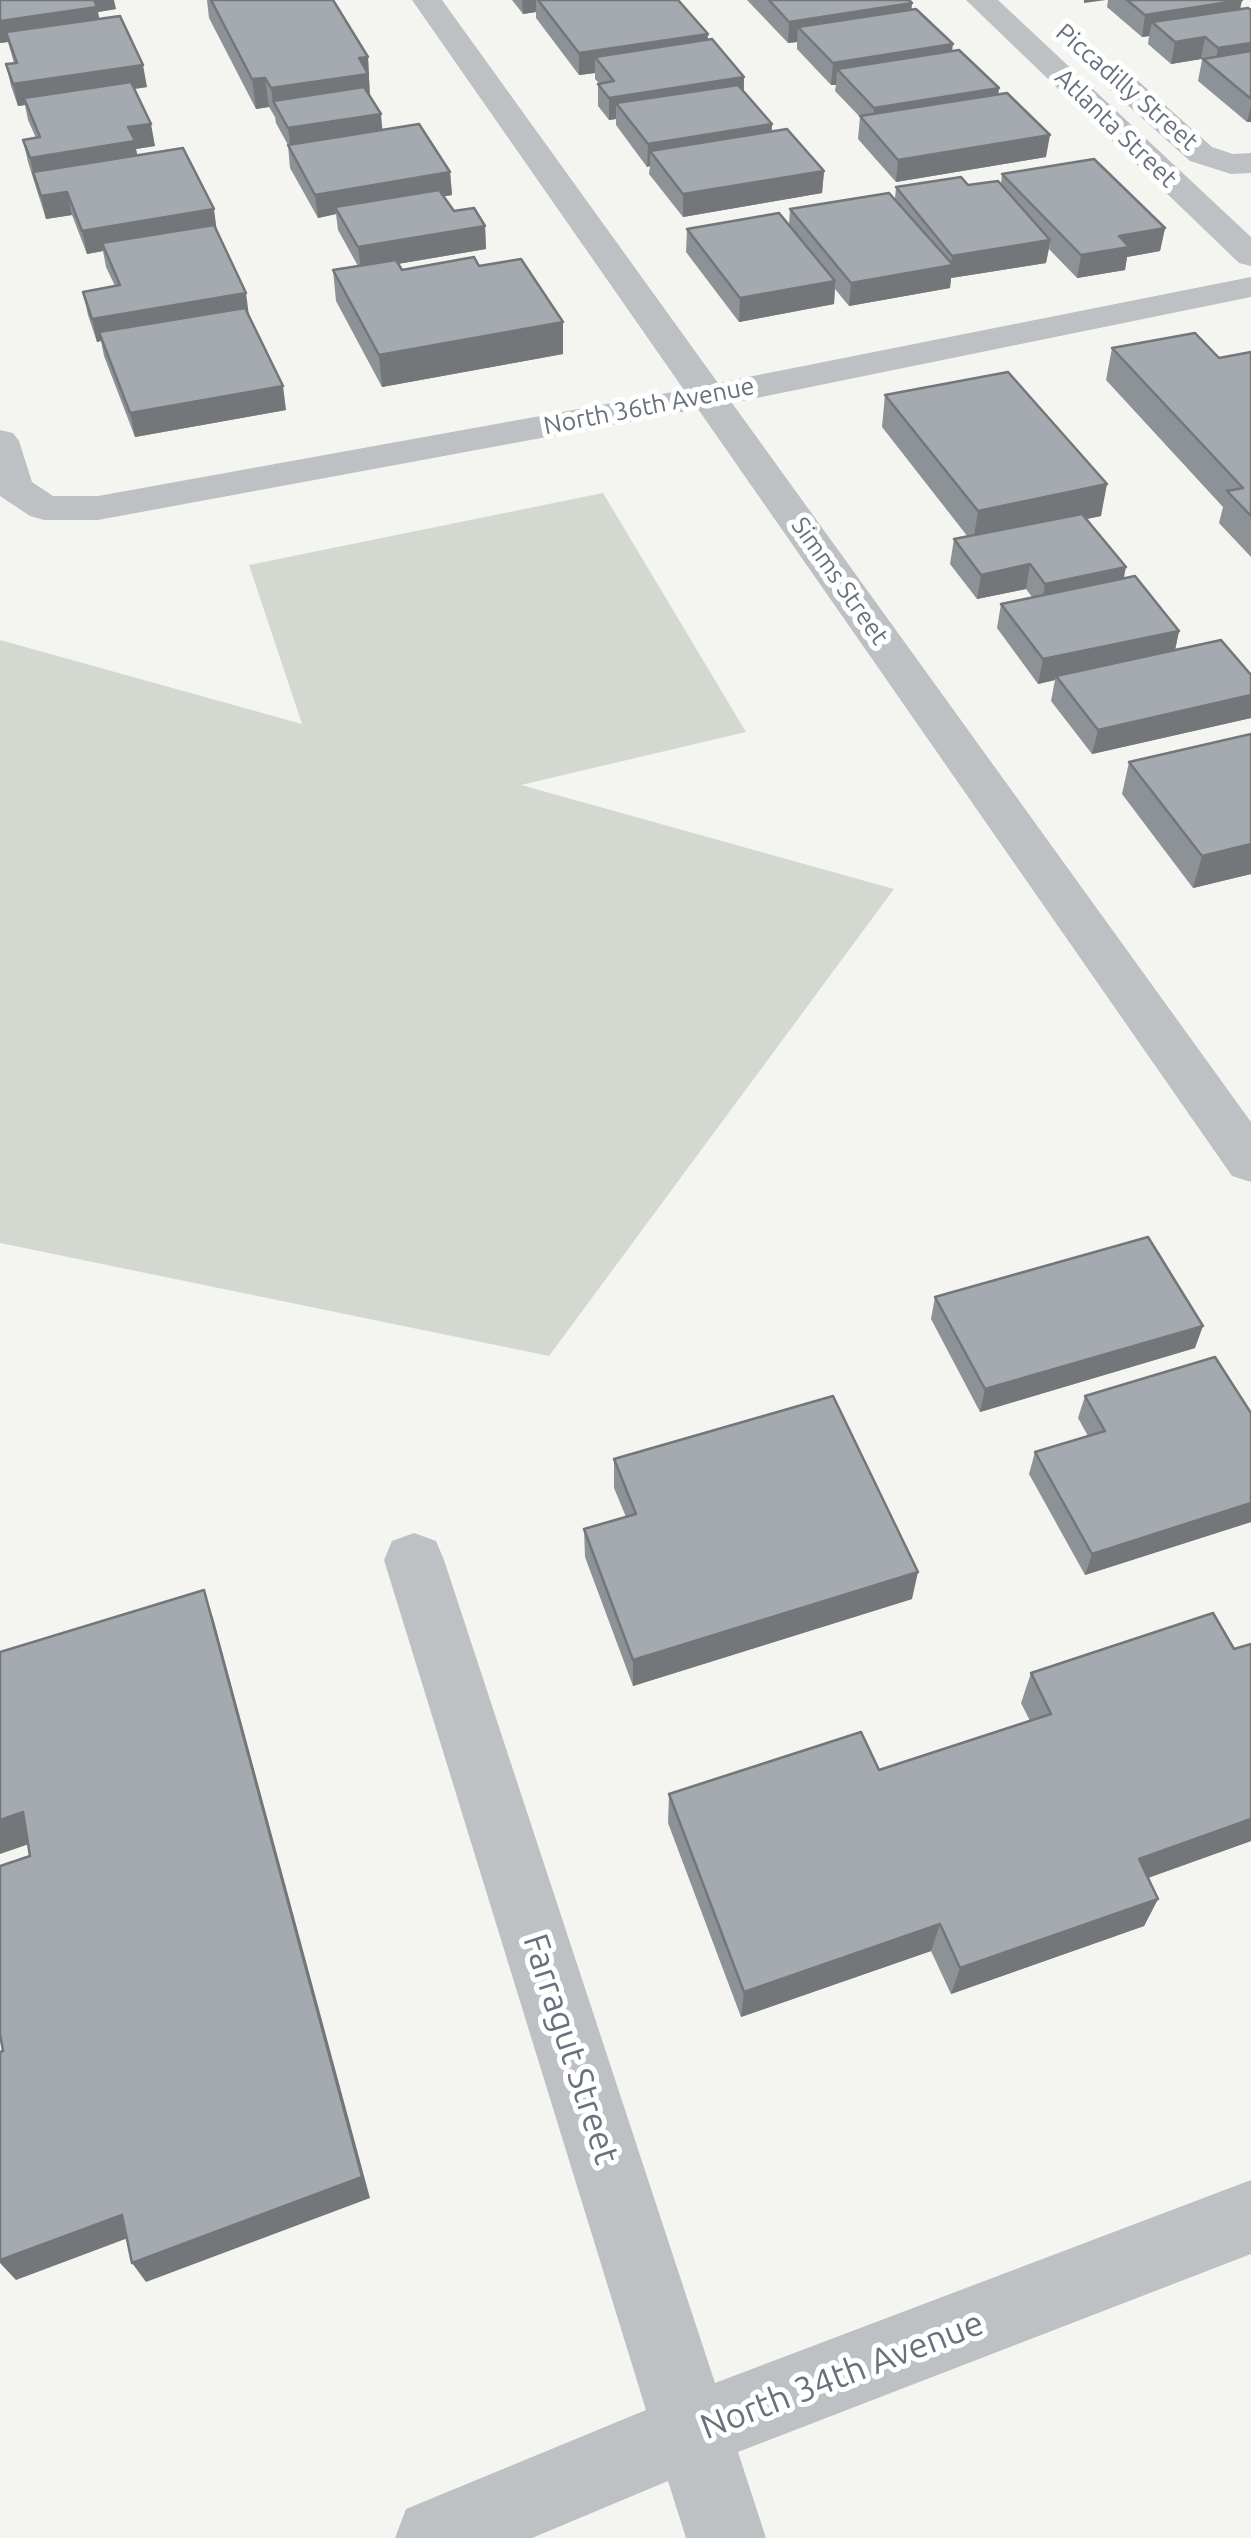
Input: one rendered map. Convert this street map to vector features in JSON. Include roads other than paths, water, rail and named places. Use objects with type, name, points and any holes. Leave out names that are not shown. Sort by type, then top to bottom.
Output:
[{"type":"street","name":"Simms Street","points":[[427,0],[1251,1162]]},
{"type":"street","name":"Atlanta Street","points":[[981,0],[1251,256]]},
{"type":"street","name":"Piccadilly Street","points":[[1100,64],[1200,154],[1241,164]]},
{"type":"street","name":"North 36th Avenue","points":[[0,441],[14,488],[44,508],[98,508],[710,396],[1251,287]]},
{"type":"street","name":"Farragut Street","points":[[414,1560],[726,2538]]},
{"type":"street","name":"North 34th Avenue","points":[[435,2538],[694,2430],[1251,2217]]}]
